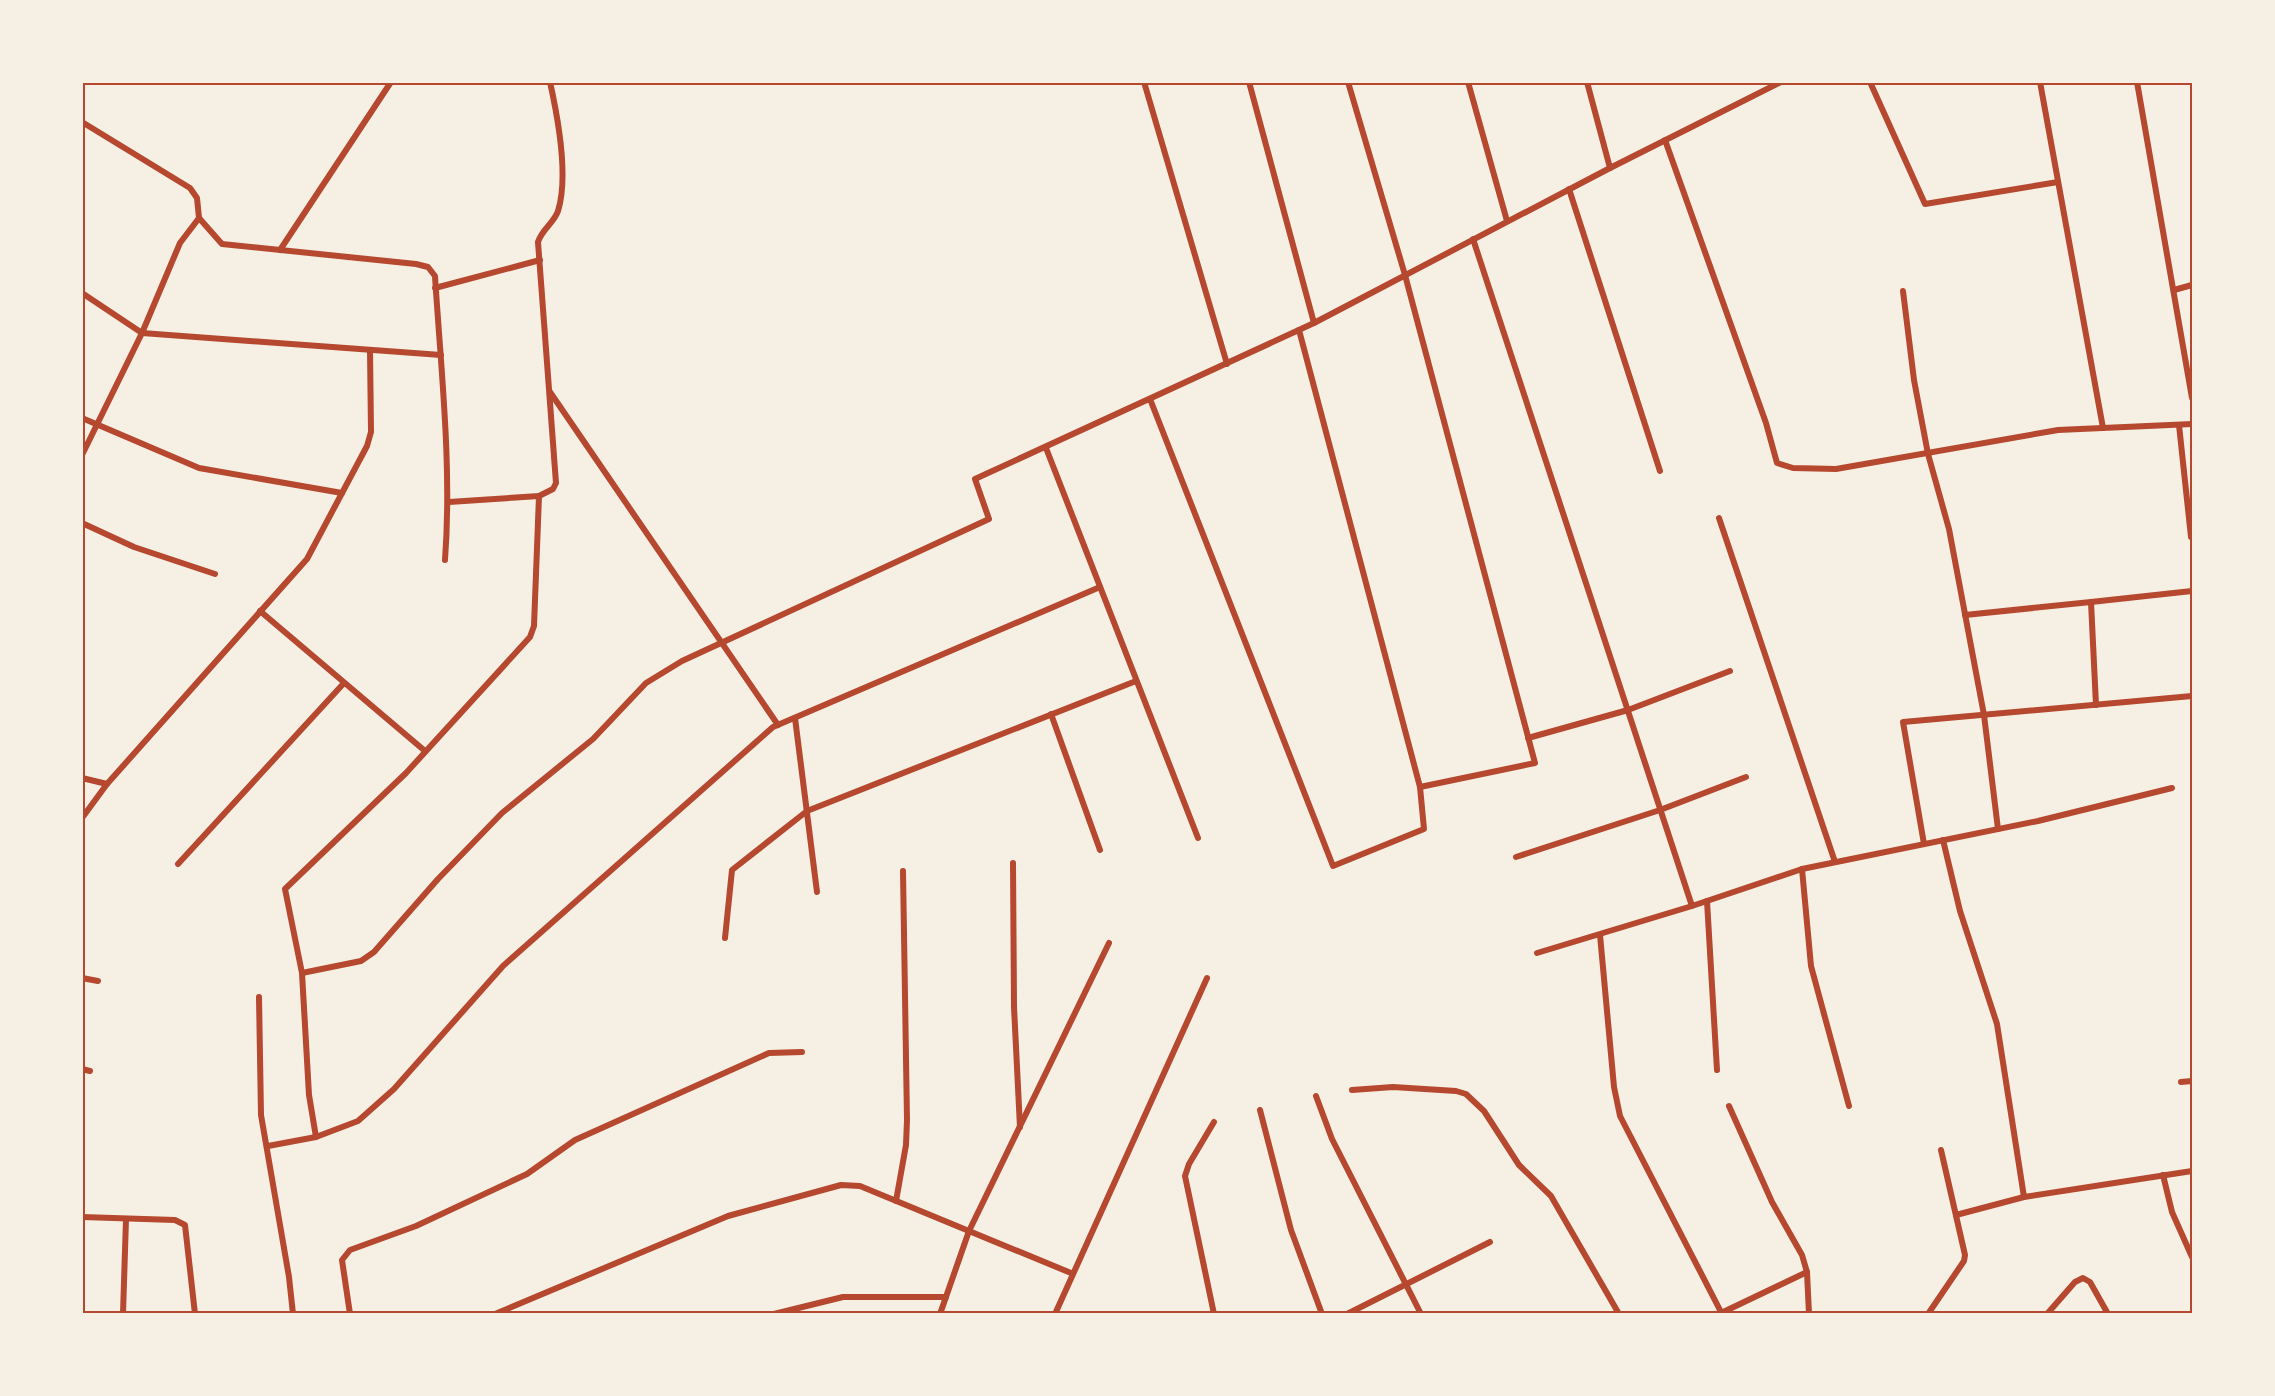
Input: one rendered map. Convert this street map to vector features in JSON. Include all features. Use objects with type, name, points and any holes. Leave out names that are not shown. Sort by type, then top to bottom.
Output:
[{"type":"street","points":[[280,250],[391,82]]},
{"type":"street","points":[[449,502],[539,496],[553,489],[556,483],[538,242],[542,231],[556,216],[561,202],[561,146],[550,82]]},
{"type":"street","points":[[1144,82],[1227,364]]},
{"type":"street","points":[[1249,82],[1314,323]]},
{"type":"street","points":[[1348,82],[1405,275],[1535,763],[1420,787]]},
{"type":"street","points":[[1468,82],[1507,221]]},
{"type":"street","points":[[1587,82],[1610,168]]},
{"type":"street","points":[[302,973],[361,961],[374,952],[438,879],[502,813],[593,739],[646,683],[682,661],[724,644],[989,519],[975,479],[1314,323],[1569,189],[1781,82]]},
{"type":"street","points":[[1870,82],[1924,204],[2058,182]]},
{"type":"street","points":[[2040,82],[2103,428]]},
{"type":"street","points":[[2136,82],[2193,398]]},
{"type":"street","points":[[82,122],[190,188],[197,198],[199,218],[222,244],[428,267],[435,276],[441,355],[449,502],[445,560]]},
{"type":"street","points":[[1665,140],[1766,423],[1777,463],[1793,468],[1836,469],[2047,432],[2193,424]]},
{"type":"street","points":[[1569,189],[1660,471]]},
{"type":"street","points":[[82,455],[142,333],[180,243],[199,218]]},
{"type":"street","points":[[1473,239],[1692,906]]},
{"type":"street","points":[[435,288],[540,260]]},
{"type":"street","points":[[2174,290],[2193,285]]},
{"type":"street","points":[[1903,291],[1914,380],[1928,454],[1949,529],[1983,715],[1998,829]]},
{"type":"street","points":[[82,293],[142,333],[441,355]]},
{"type":"street","points":[[1150,399],[1333,866],[1424,829],[1420,787],[1299,330]]},
{"type":"street","points":[[82,818],[107,784],[307,559],[368,446],[371,432],[370,350]]},
{"type":"street","points":[[550,392],[778,725]]},
{"type":"street","points":[[82,418],[199,468],[342,494]]},
{"type":"street","points":[[2179,425],[2191,537]]},
{"type":"street","points":[[1046,448],[1198,838]]},
{"type":"street","points":[[316,1137],[309,1095],[302,973],[285,889],[425,751],[530,637],[534,626],[539,496]]},
{"type":"street","points":[[1719,518],[1835,862]]},
{"type":"street","points":[[82,523],[134,547],[215,574]]},
{"type":"street","points":[[268,1146],[316,1137],[358,1121],[394,1089],[503,966],[778,725],[1100,587]]},
{"type":"street","points":[[1965,615],[2193,591]]},
{"type":"street","points":[[2091,602],[2096,705]]},
{"type":"street","points":[[260,611],[425,751]]},
{"type":"street","points":[[1528,738],[1628,710],[1730,671]]},
{"type":"street","points":[[725,938],[732,870],[807,811],[1136,681]]},
{"type":"street","points":[[178,864],[345,683]]},
{"type":"street","points":[[1924,844],[1903,722],[2193,696]]},
{"type":"street","points":[[1051,714],[1100,850]]},
{"type":"street","points":[[795,718],[817,891]]},
{"type":"street","points":[[1516,857],[1660,810],[1746,777]]},
{"type":"street","points":[[82,778],[107,784]]},
{"type":"street","points":[[1537,953],[1692,906],[1802,869],[1998,829],[2172,788]]},
{"type":"street","points":[[1943,840],[1960,911],[1997,1024],[2024,1197]]},
{"type":"street","points":[[1013,863],[1014,1007],[1020,1128]]},
{"type":"street","points":[[1802,869],[1811,966],[1849,1106]]},
{"type":"street","points":[[896,1201],[906,1145],[907,1120],[903,871]]},
{"type":"street","points":[[1707,901],[1717,1070]]},
{"type":"street","points":[[1600,935],[1614,1088],[1620,1116],[1720,1313],[1808,1272]]},
{"type":"street","points":[[940,1314],[969,1231],[1109,943]]},
{"type":"street","points":[[82,978],[98,981]]},
{"type":"street","points":[[1055,1314],[1071,1273],[1207,978]]},
{"type":"street","points":[[259,998],[261,1115],[268,1146],[293,1314]]},
{"type":"street","points":[[350,1314],[342,1260],[350,1250],[416,1226],[526,1174],[575,1140],[769,1053],[802,1052]]},
{"type":"street","points":[[82,1069],[90,1071]]},
{"type":"street","points":[[2181,1082],[2193,1082]]},
{"type":"street","points":[[1352,1090],[1393,1087],[1456,1090],[1466,1094],[1484,1111],[1520,1165],[1551,1196],[1619,1314]]},
{"type":"street","points":[[1316,1096],[1332,1139],[1421,1314]]},
{"type":"street","points":[[1729,1106],[1772,1202],[1802,1255],[1808,1272],[1809,1314]]},
{"type":"street","points":[[1260,1110],[1292,1230],[1322,1314]]},
{"type":"street","points":[[1214,1122],[1189,1164],[1185,1176],[1214,1314]]},
{"type":"street","points":[[1928,1314],[1964,1262],[1941,1150]]},
{"type":"street","points":[[1956,1215],[2024,1197],[2193,1172]]},
{"type":"street","points":[[2163,1175],[2172,1212],[2193,1257]]},
{"type":"street","points":[[495,1314],[728,1216],[819,1189],[841,1185],[860,1186],[1071,1273]]},
{"type":"street","points":[[82,1217],[176,1220],[185,1225],[195,1314]]},
{"type":"street","points":[[123,1314],[126,1219]]},
{"type":"street","points":[[1347,1314],[1490,1242]]},
{"type":"street","points":[[2047,1314],[2075,1282],[2083,1278],[2090,1282],[2108,1314]]},
{"type":"street","points":[[774,1314],[843,1297],[946,1297]]}]
